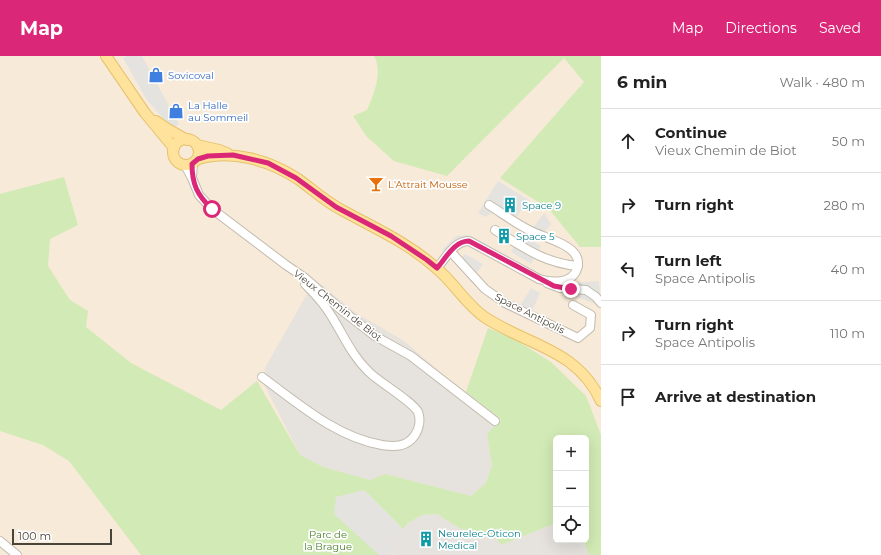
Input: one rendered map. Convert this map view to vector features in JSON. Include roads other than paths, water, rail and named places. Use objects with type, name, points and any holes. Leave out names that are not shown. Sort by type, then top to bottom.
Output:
[{"type":"main road","points":[[106,56],[145,113],[174,148],[174,156],[178,162],[192,163],[208,156],[233,155]]},
{"type":"main road","points":[[145,113],[166,128],[197,145],[262,161],[283,170],[336,207],[391,236],[437,268],[470,304],[487,319],[552,351],[572,364],[586,378],[601,401]]},
{"type":"main road","points":[[174,148],[179,142],[186,140]]},
{"type":"main road","points":[[192,163],[199,152],[197,145]]},
{"type":"street","name":"Vieux Chemin de Biot","points":[[192,163],[192,178],[199,194],[206,204],[305,278],[374,336],[403,351],[418,361],[495,421]]},
{"type":"street","points":[[489,205],[529,230],[569,248],[577,258],[578,266],[572,276],[566,280],[554,282],[539,279]]},
{"type":"street","points":[[495,230],[539,257],[566,265],[578,266]]},
{"type":"street","points":[[437,268],[457,244],[463,241],[469,241],[557,288],[586,290],[601,303]]},
{"type":"street","name":"Space Antipolis","points":[[450,252],[485,289],[505,303],[578,338],[590,328],[591,314],[574,305]]},
{"type":"street","points":[[262,377],[338,430],[364,441],[376,444],[402,445],[411,440],[419,428],[419,417],[414,408],[369,373],[360,363],[322,302],[286,265]]},
{"type":"street","points":[[0,541],[17,555]]},
{"type":"place","name":"Sovicoval","points":[[156,75]]},
{"type":"place","name":"La Halle au Sommeil","points":[[176,111]]},
{"type":"place","name":"L'Attrait Mousse","points":[[376,184]]},
{"type":"place","name":"Space 9","points":[[510,205]]},
{"type":"place","name":"Space 5","points":[[504,236]]},
{"type":"place","name":"Neurelec-Oticon Medical","points":[[426,539]]},
{"type":"park label","name":"Parc de la Brague","points":[[328,540]]}]
